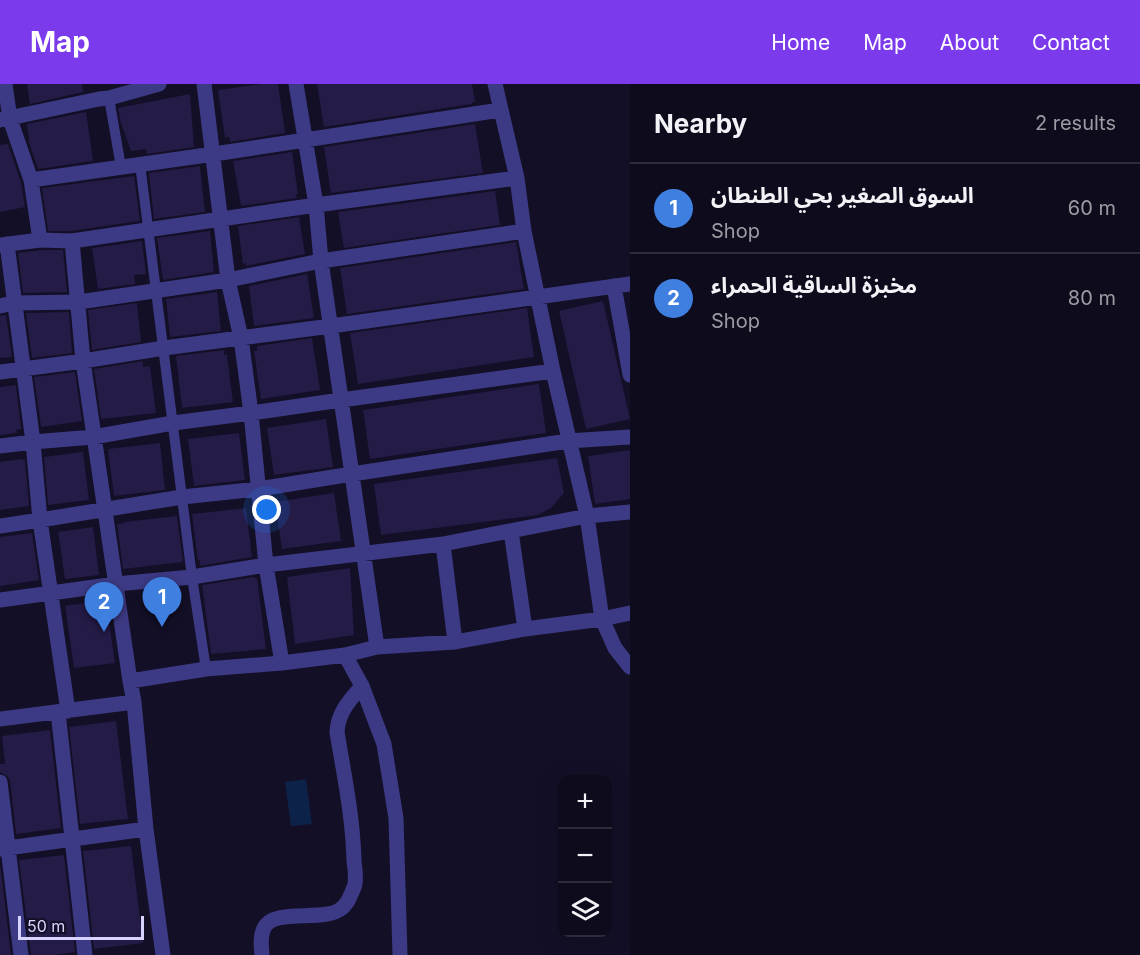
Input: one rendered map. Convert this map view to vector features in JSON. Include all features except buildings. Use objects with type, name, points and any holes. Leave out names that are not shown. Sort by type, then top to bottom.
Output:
[{"type":"street","points":[[4,84],[5,119],[31,180],[40,240]]},
{"type":"street","points":[[5,119],[102,94],[159,84]]},
{"type":"street","points":[[204,84],[228,280],[241,338],[251,413],[266,565],[282,663]]},
{"type":"street","points":[[296,84],[316,205],[321,261],[376,647]]},
{"type":"street","points":[[495,84],[517,178],[524,231],[537,297],[568,441],[587,516],[602,620],[615,648],[630,667]]},
{"type":"street","points":[[102,94],[121,167]]},
{"type":"street","points":[[31,180],[500,110]]},
{"type":"street","points":[[140,164],[192,576],[206,669]]},
{"type":"street","points":[[85,955],[63,711],[33,442],[23,369],[7,304],[3,244],[40,240],[72,242],[316,205],[517,178]]},
{"type":"street","points":[[7,304],[78,302],[228,280],[321,261],[524,231]]},
{"type":"street","points":[[72,242],[83,361],[134,702],[146,829],[162,955]]},
{"type":"street","points":[[0,372],[630,284]]},
{"type":"street","points":[[614,286],[629,367]]},
{"type":"street","points":[[0,446],[93,437],[173,423],[553,371]]},
{"type":"street","points":[[0,526],[568,441],[630,436]]},
{"type":"street","points":[[0,600],[443,544],[587,516],[630,512]]},
{"type":"street","points":[[511,531],[525,629]]},
{"type":"street","points":[[443,544],[455,642]]},
{"type":"street","points":[[130,681],[206,669],[345,655],[376,647],[455,642],[525,629],[602,620],[630,613]]},
{"type":"street","points":[[345,655],[362,686],[384,744],[396,818],[400,955]]},
{"type":"street","points":[[262,955],[261,943],[264,927],[269,921],[277,918],[336,912],[348,900],[355,884],[354,849],[337,732],[344,707],[362,686]]},
{"type":"street","points":[[0,719],[134,702]]},
{"type":"street","points":[[0,782],[4,848],[21,955]]},
{"type":"street","points":[[4,848],[146,829]]},
{"type":"water","points":[[306,779],[312,824],[291,826],[285,782]]},
{"type":"place","name":"السوق الصغير بحي الطنطان","points":[[162,627]]},
{"type":"place","name":"مخبزة الساقية الحمراء","points":[[104,632]]}]
